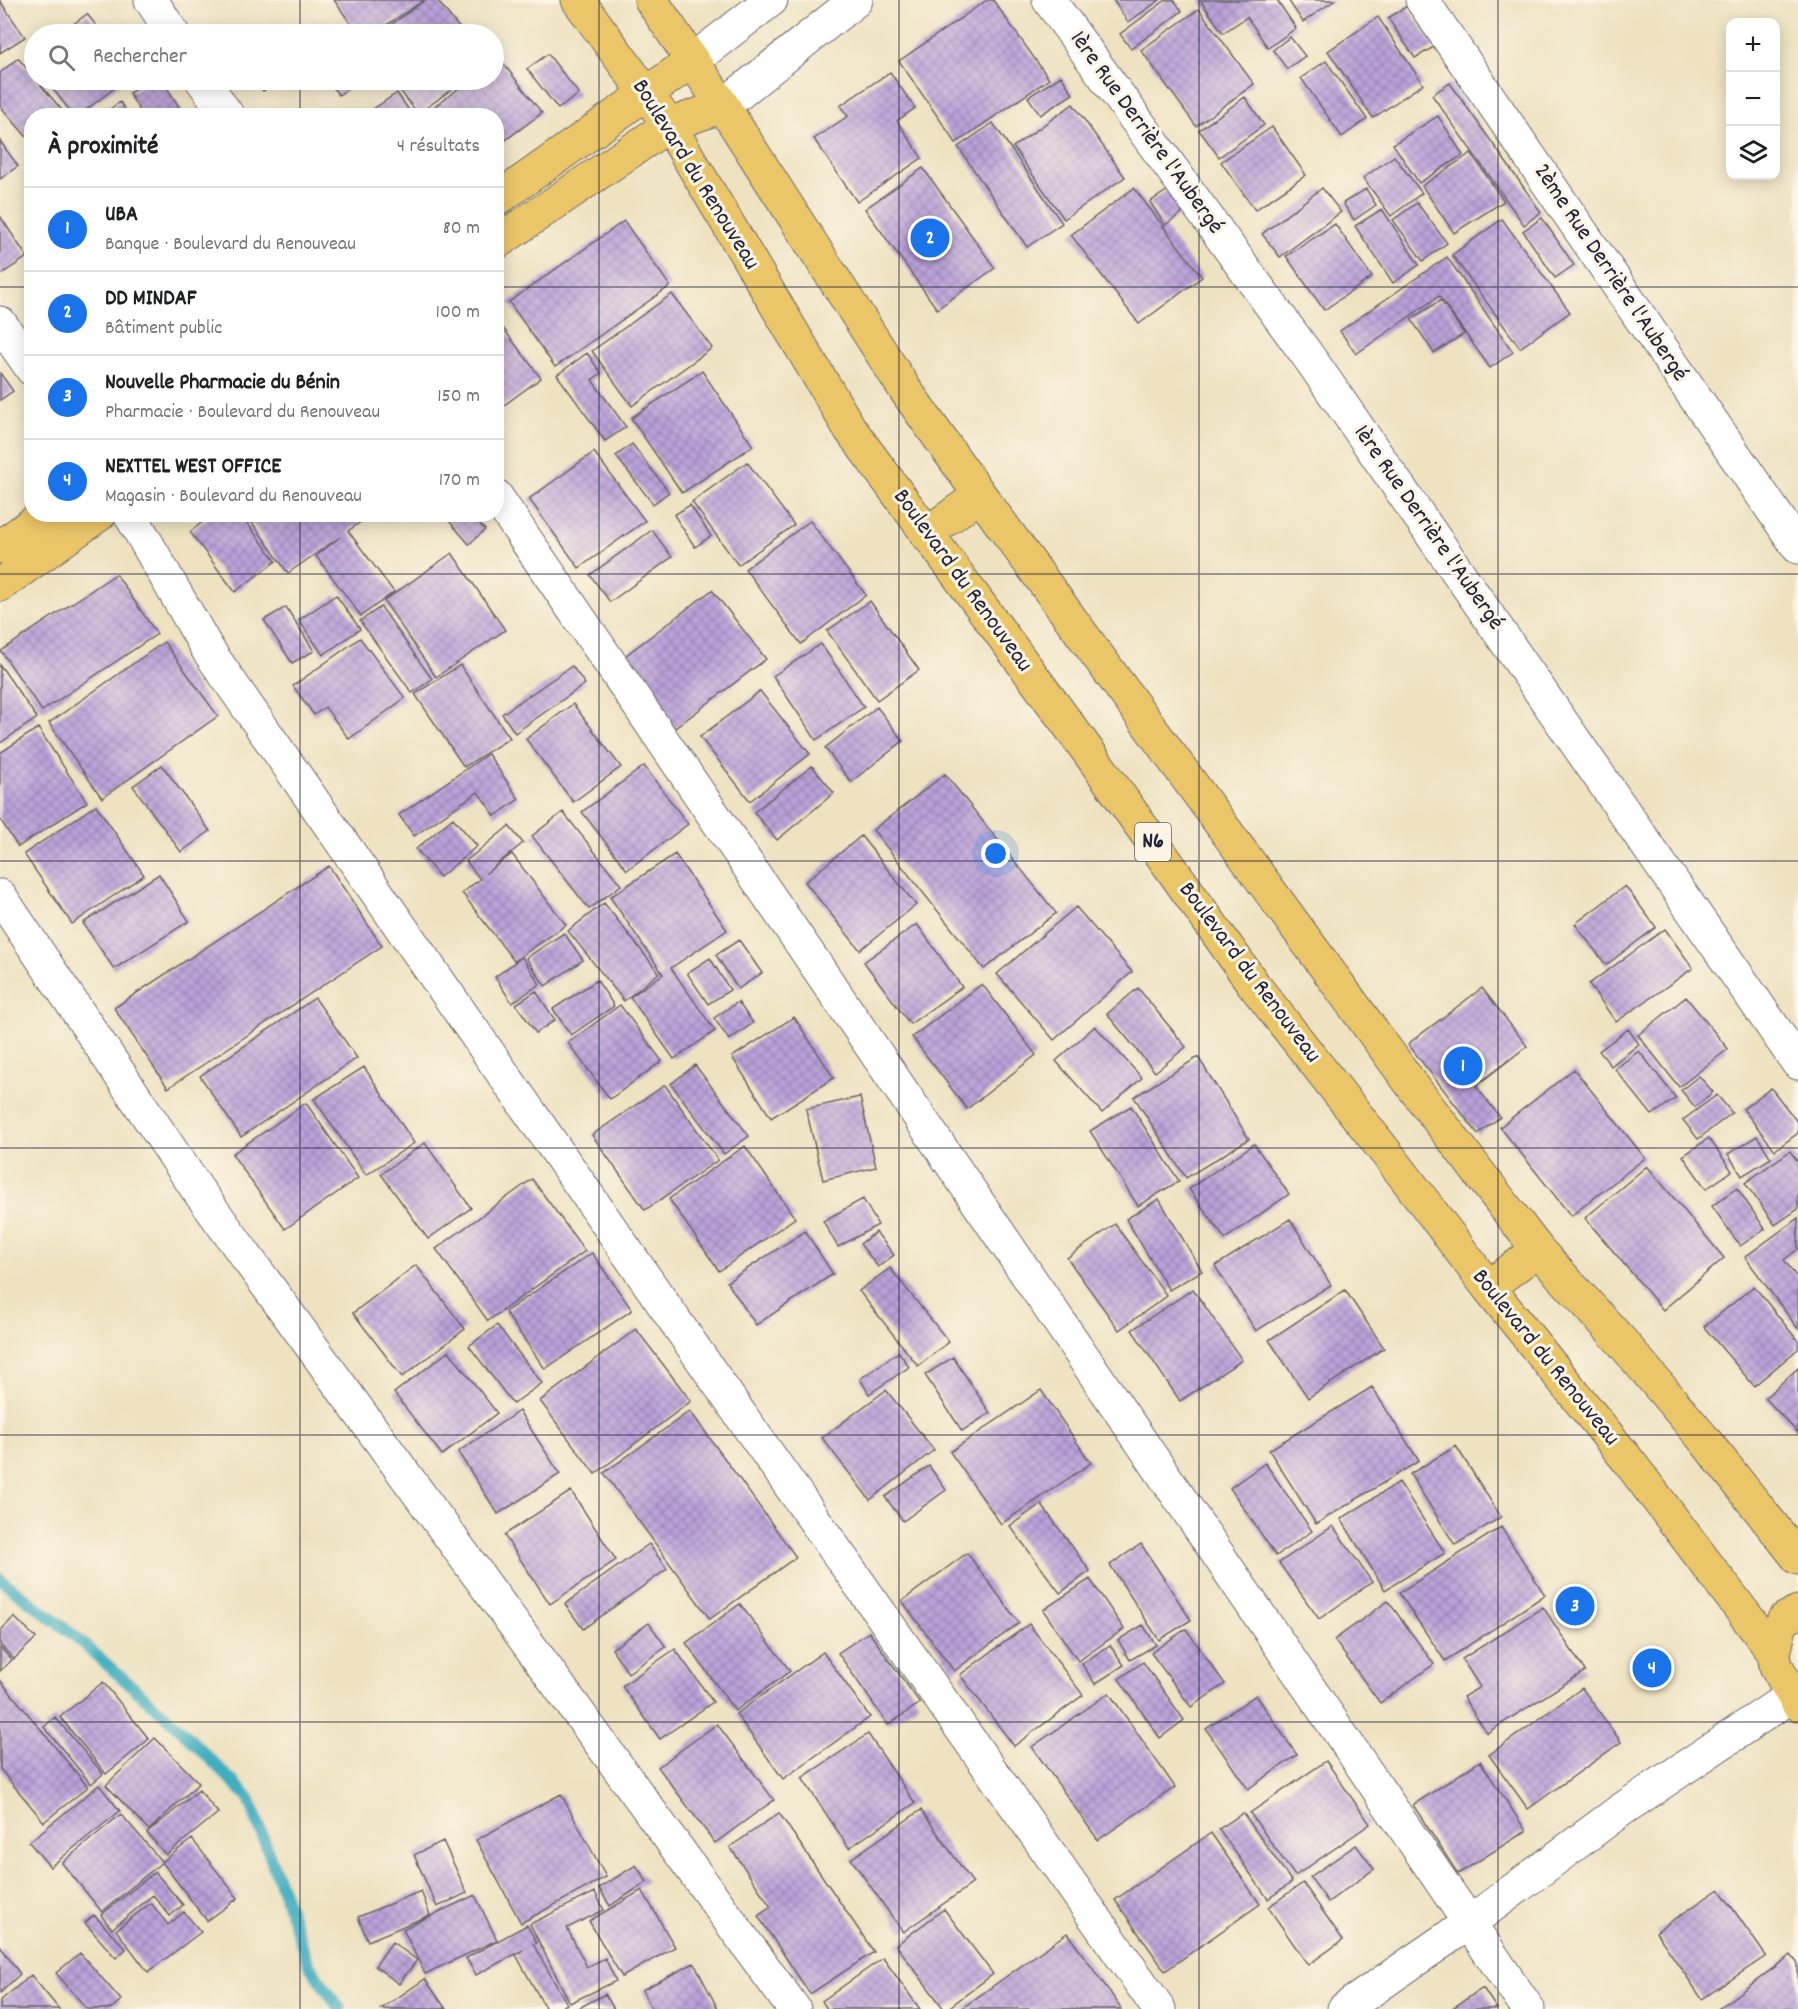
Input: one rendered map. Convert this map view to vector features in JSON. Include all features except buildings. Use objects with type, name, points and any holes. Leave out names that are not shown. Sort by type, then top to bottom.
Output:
[{"type":"main road","name":"Boulevard du Renouveau","points":[[578,0],[669,125],[850,429],[1090,754],[1254,985],[1402,1173],[1488,1287],[1630,1463],[1774,1653],[1776,1666],[1795,1699]]},
{"type":"main road","points":[[651,0],[723,106],[906,391],[1417,1092],[1538,1250],[1622,1342],[1702,1437],[1798,1558]]},
{"type":"main road","points":[[504,194],[693,61]]},
{"type":"main road","points":[[504,238],[669,125],[723,106]]},
{"type":"main road","points":[[926,534],[980,495]]},
{"type":"main road","points":[[0,548],[35,522]]},
{"type":"main road","points":[[0,585],[89,522]]},
{"type":"main road","points":[[1488,1287],[1538,1250]]},
{"type":"main road","points":[[1774,1653],[1780,1627],[1785,1619],[1798,1612]]},
{"type":"street","points":[[152,0],[167,24]]},
{"type":"street","points":[[693,61],[771,0]]},
{"type":"street","points":[[723,106],[856,0]]},
{"type":"street","name":"1ère Rue Derrière l'Aubergé","points":[[1049,0],[1313,363],[1798,1063]]},
{"type":"street","name":"2ème Rue Derrière l'Aubergé","points":[[1422,0],[1798,547]]},
{"type":"street","points":[[209,90],[222,108]]},
{"type":"street","points":[[0,323],[24,358]]},
{"type":"street","points":[[504,508],[1528,2009]]},
{"type":"street","points":[[135,522],[208,650],[737,1410],[1159,2009]]},
{"type":"street","points":[[0,896],[197,1189],[794,2009]]},
{"type":"street","points":[[1344,2009],[1469,1923],[1621,1810],[1795,1699]]},
{"type":"waterway","points":[[0,1579],[72,1634],[176,1725],[249,1798],[309,1965],[340,2009]]},
{"type":"place","name":"DD MINDAF","points":[[930,238]]},
{"type":"place","name":"UBA","points":[[1463,1066]]},
{"type":"place","name":"Nouvelle Pharmacie du Bénin","points":[[1575,1606]]},
{"type":"place","name":"NEXTTEL WEST OFFICE","points":[[1652,1668]]}]
